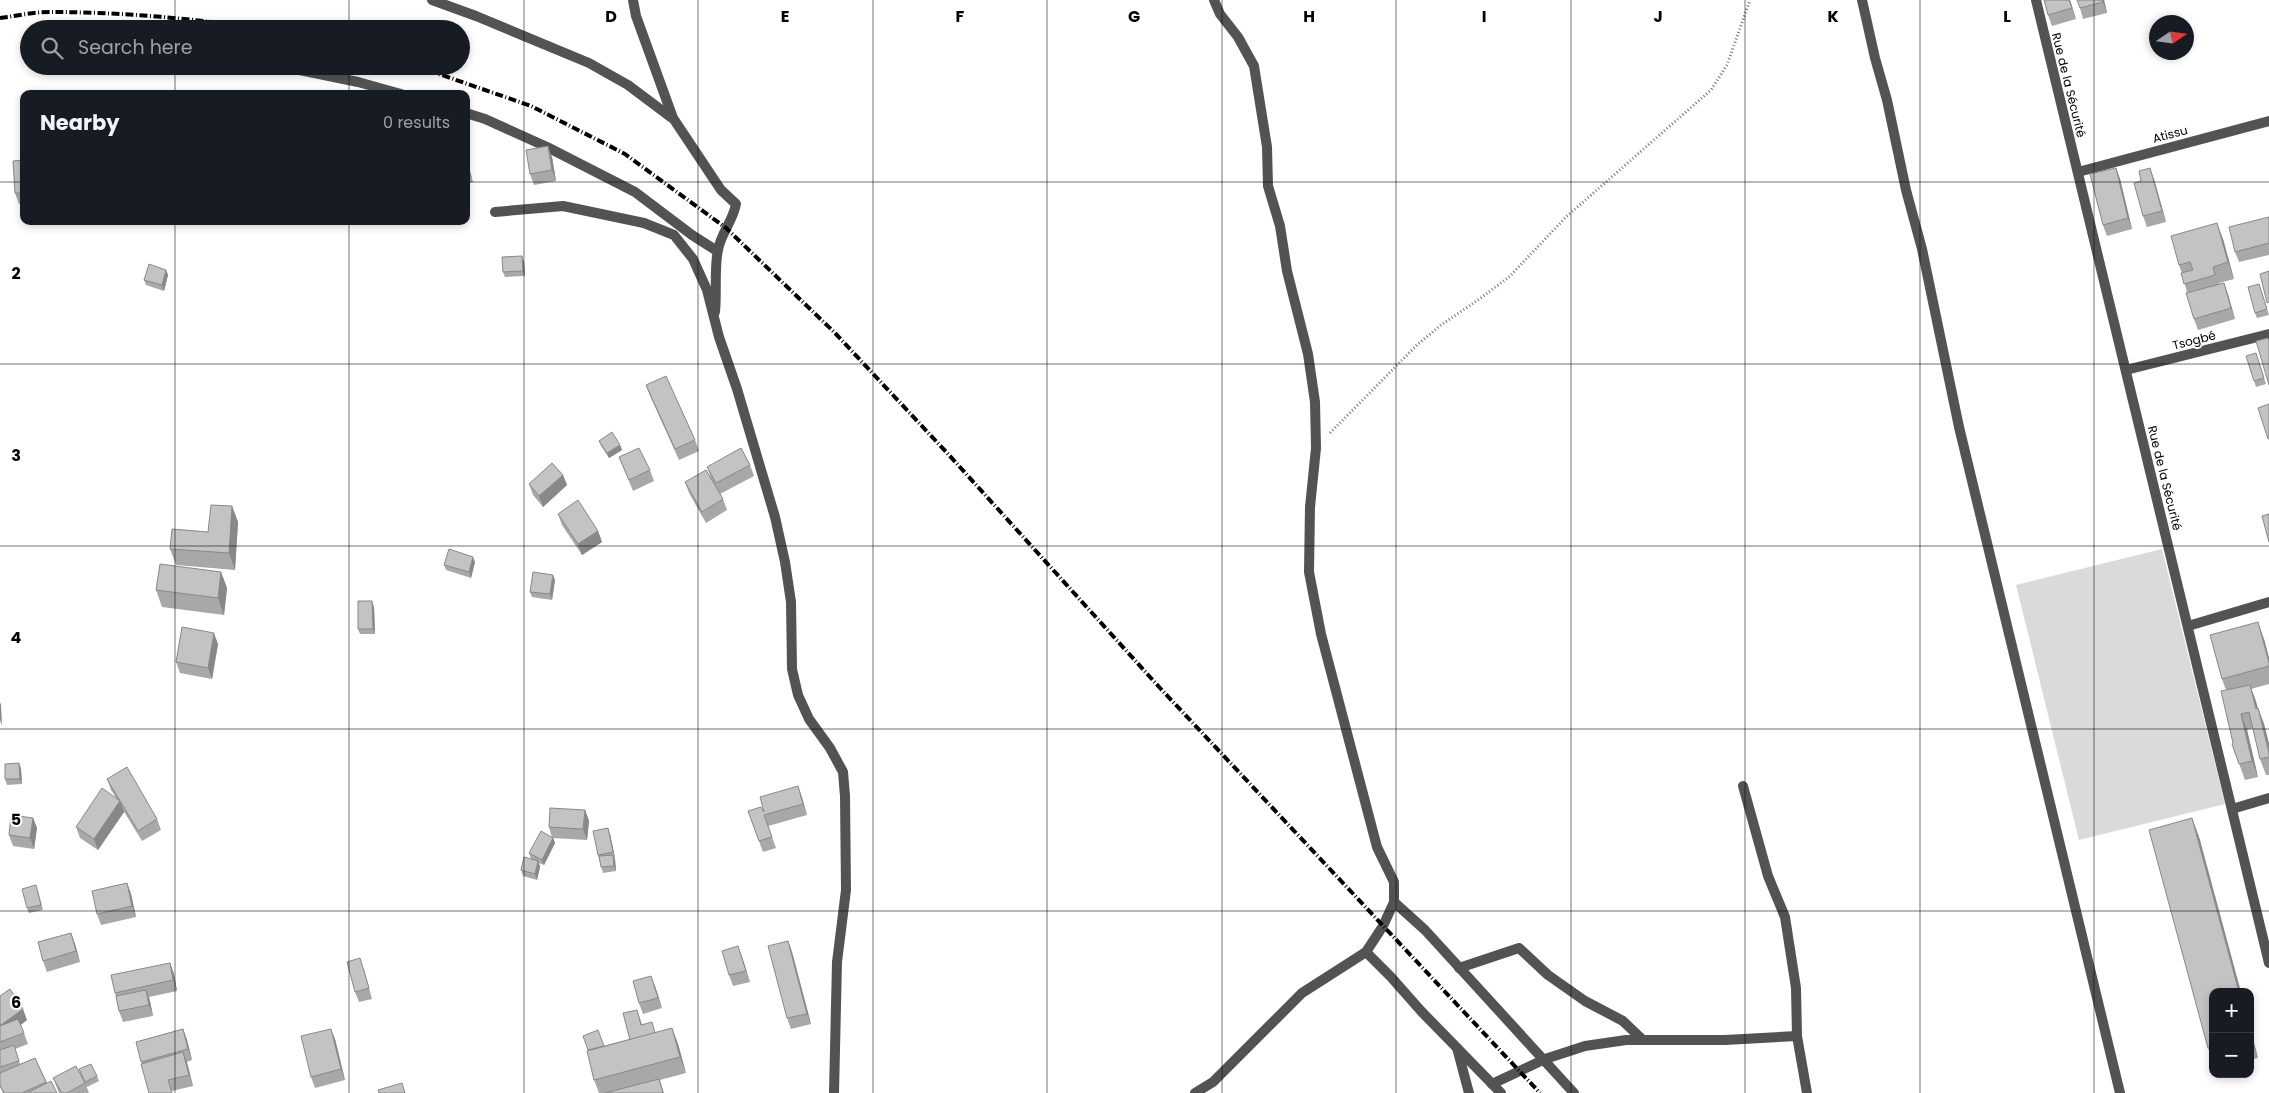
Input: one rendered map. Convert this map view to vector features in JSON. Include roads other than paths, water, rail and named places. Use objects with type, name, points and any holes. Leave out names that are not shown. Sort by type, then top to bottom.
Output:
[{"type":"street","points":[[432,0],[476,16],[589,63],[628,85],[673,118]]},
{"type":"street","points":[[633,0],[636,16],[673,118],[721,190],[736,204],[734,218],[726,228],[718,251],[714,318]]},
{"type":"street","points":[[1195,1093],[1213,1082],[1302,993],[1366,952],[1383,926],[1394,902],[1394,882],[1377,847],[1321,634],[1309,572],[1310,507],[1316,448],[1315,402],[1308,354],[1287,271],[1280,226],[1268,186],[1267,147],[1254,66],[1238,37],[1220,14],[1214,0]]},
{"type":"street","points":[[1862,0],[1887,100],[1906,190],[1922,249],[1959,427],[2120,1093]]},
{"type":"street","name":"Rue de la Sécurité","points":[[2036,0],[2269,963]]},
{"type":"street","points":[[324,75],[387,90]]},
{"type":"street","points":[[470,114],[546,147],[635,192],[692,235],[718,251]]},
{"type":"street","name":"Atissu","points":[[2078,172],[2269,121]]},
{"type":"street","points":[[495,212],[564,206],[644,223],[674,235],[693,259],[707,290],[775,517],[785,562],[791,602],[792,669],[798,695],[809,719],[830,748],[843,772],[846,890],[837,962],[834,1093]]},
{"type":"street","name":"Tsogbé","points":[[2126,370],[2269,334]]},
{"type":"street","points":[[2188,626],[2269,602]]},
{"type":"street","points":[[1743,786],[1768,876],[1786,917],[1796,988],[1797,1036],[1807,1093]]},
{"type":"street","points":[[2232,809],[2269,798]]},
{"type":"street","points":[[1394,902],[1425,930],[1574,1093]]},
{"type":"street","points":[[1459,968],[1519,948],[1548,975],[1585,1001],[1623,1021],[1643,1040]]},
{"type":"street","points":[[1366,952],[1501,1093]]},
{"type":"street","points":[[1492,1084],[1545,1060],[1585,1046],[1626,1040],[1725,1040],[1797,1036]]},
{"type":"street","points":[[1456,1045],[1469,1093]]},
{"type":"railway","points":[[0,18],[31,13],[76,12],[155,16],[191,20]]},
{"type":"railway","points":[[442,75],[531,106],[625,154],[726,228],[834,332],[949,455],[1160,688],[1540,1093]]}]
